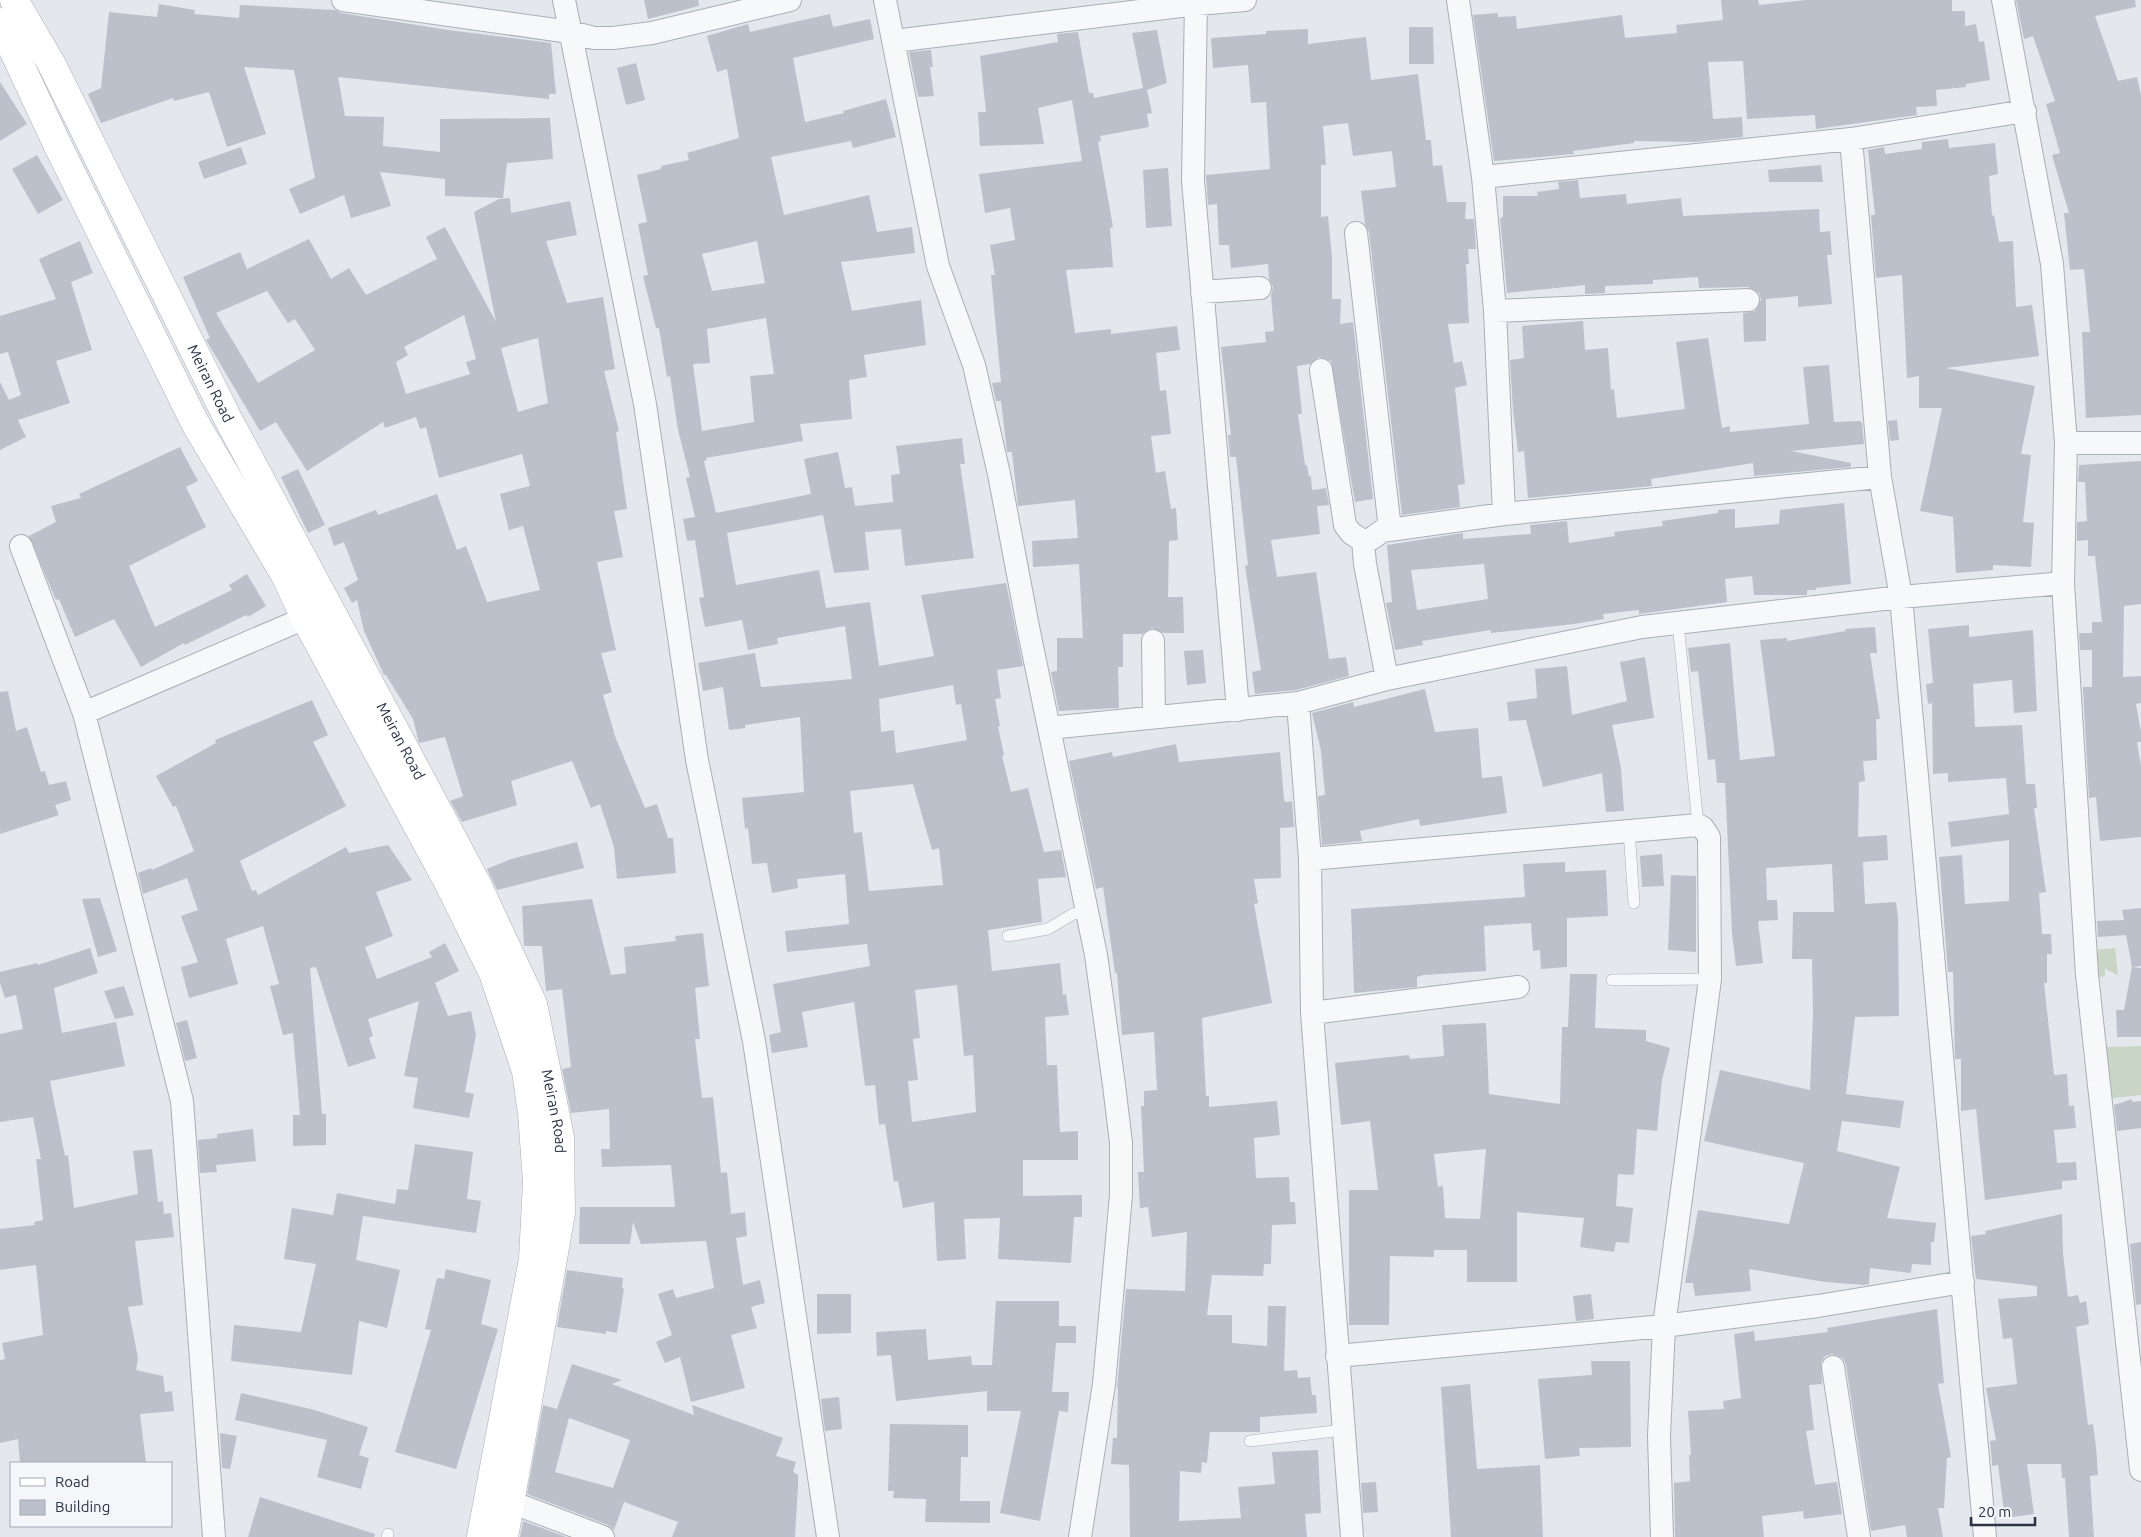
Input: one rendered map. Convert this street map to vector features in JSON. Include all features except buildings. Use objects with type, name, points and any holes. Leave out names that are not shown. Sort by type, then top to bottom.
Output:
[{"type":"main road","name":"Meiran Road","points":[[14,0],[51,63],[227,417],[476,882],[533,1004],[552,1089],[560,1137],[561,1213],[504,1537]]},
{"type":"main road","name":"Meiran Road","points":[[0,22],[58,146],[195,423],[285,575],[305,618],[450,884],[488,964],[526,1071],[532,1113],[537,1182],[533,1259],[481,1537]]},
{"type":"street","points":[[343,0],[570,32],[594,38],[613,38],[652,33],[790,0]]},
{"type":"street","points":[[564,0],[645,404],[697,760],[754,1041],[828,1537]]},
{"type":"street","points":[[885,0],[938,266],[974,365],[1000,474],[1102,989],[1121,1143],[1122,1195],[1104,1384],[1080,1537]]},
{"type":"street","points":[[894,41],[1196,2],[1245,0]]},
{"type":"street","points":[[1458,0],[1483,177],[1495,311],[1504,514]]},
{"type":"street","points":[[2003,0],[2052,264],[2066,442],[2063,584],[2087,975],[2141,1470]]},
{"type":"street","points":[[1196,2],[1193,180],[1238,710]]},
{"type":"street","points":[[1483,177],[1851,139],[2025,112]]},
{"type":"street","points":[[1851,139],[1880,477],[1901,597],[1985,1537]]},
{"type":"street","points":[[1356,233],[1390,529]]},
{"type":"street","points":[[1202,292],[1260,288]]},
{"type":"street","points":[[1495,311],[1748,300]]},
{"type":"street","points":[[1321,370],[1344,525],[1351,533],[1363,541]]},
{"type":"street","points":[[2066,442],[2141,443]]},
{"type":"street","points":[[1363,541],[1390,529],[1504,514],[1880,477]]},
{"type":"street","points":[[1363,541],[1365,564],[1387,679]]},
{"type":"street","points":[[21,546],[84,713],[182,1101],[214,1537]]},
{"type":"street","points":[[1049,728],[1238,710],[1298,702],[1387,679],[1642,628],[1901,597],[2063,584]]},
{"type":"street","points":[[84,713],[305,618]]},
{"type":"street","points":[[1153,641],[1154,717]]},
{"type":"street","points":[[1298,702],[1310,859],[1312,1013],[1352,1537]]},
{"type":"street","points":[[1310,859],[1698,825],[1703,828],[1709,837],[1710,979],[1664,1326],[1658,1436],[1662,1537]]},
{"type":"street","points":[[1312,1013],[1518,987]]},
{"type":"street","points":[[1337,1356],[1664,1326],[1818,1306],[1963,1282]]},
{"type":"street","points":[[1834,1368],[1859,1537]]},
{"type":"street","points":[[511,1502],[603,1537]]},
{"type":"lane","points":[[1678,623],[1698,825]]},
{"type":"lane","points":[[1630,830],[1634,903]]},
{"type":"lane","points":[[1008,936],[1048,929],[1073,914],[1087,912]]},
{"type":"lane","points":[[1612,980],[1710,979]]},
{"type":"lane","points":[[1250,1441],[1343,1430]]},
{"type":"green space","points":[[2115,948],[2118,975],[2105,969],[2105,976],[2097,978],[2094,950]]},
{"type":"green space","points":[[2141,1046],[2141,1095],[2106,1099],[2105,1047]]}]
